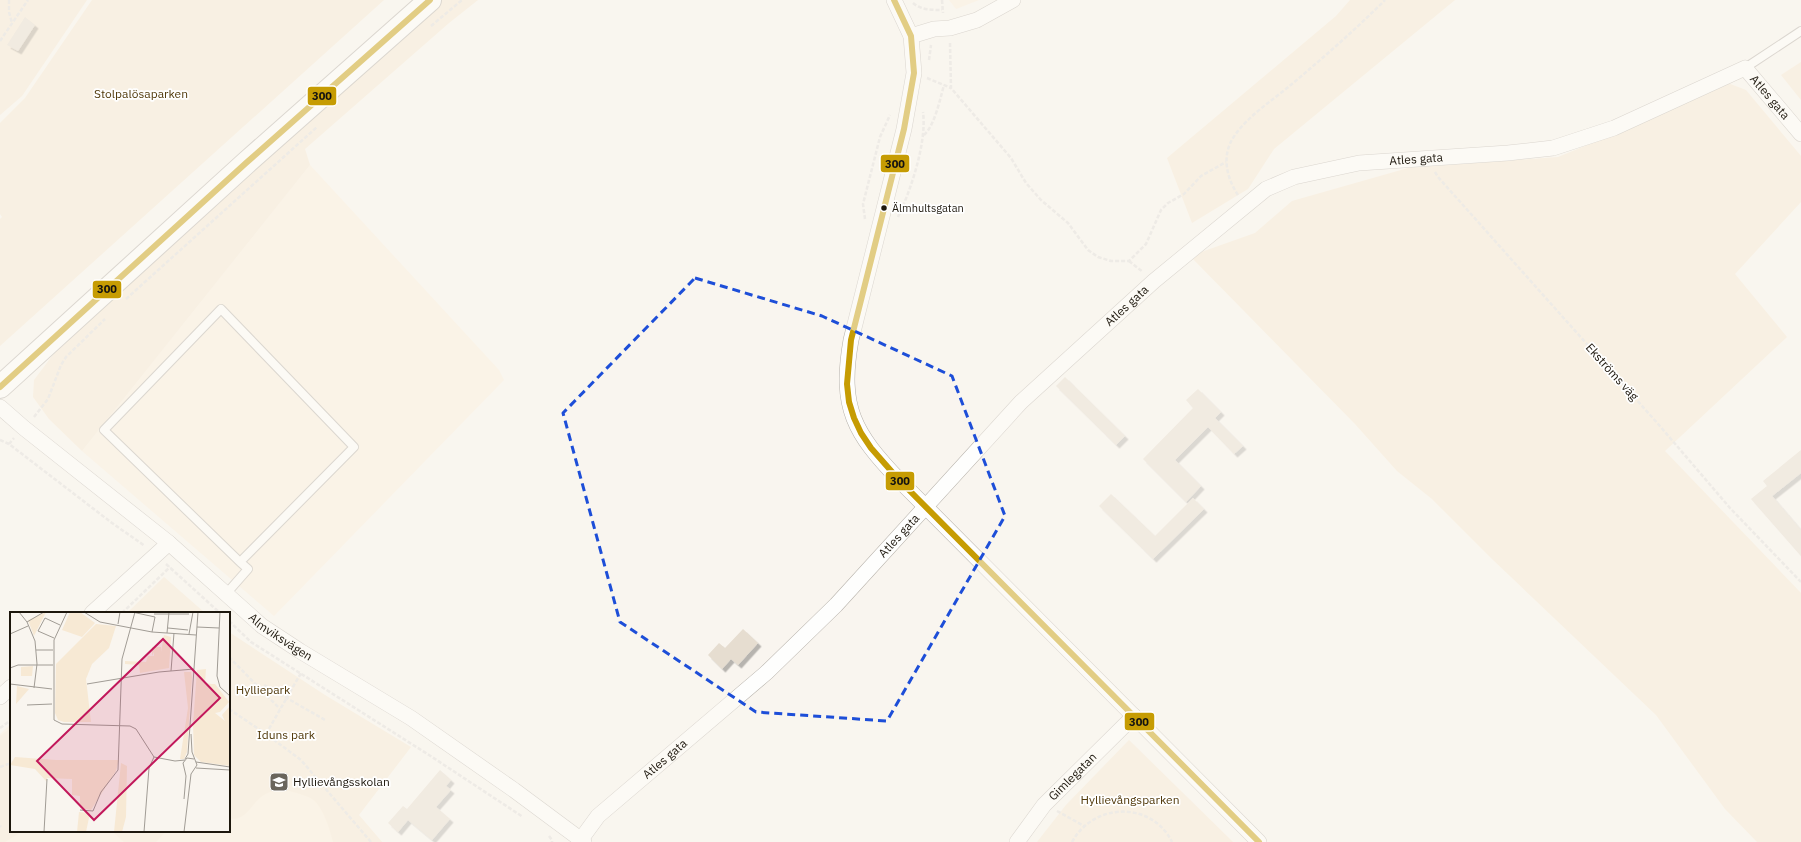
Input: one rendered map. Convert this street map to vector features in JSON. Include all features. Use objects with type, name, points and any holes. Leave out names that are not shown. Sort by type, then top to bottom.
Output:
[{"type":"main road","points":[[246,163],[406,0]]},
{"type":"main road","points":[[0,387],[246,163],[430,0]]},
{"type":"street","points":[[894,0],[911,36],[914,73],[910,100],[850,340],[846,366],[846,388],[855,421],[862,436],[878,458],[1259,842]]},
{"type":"street","points":[[911,36],[934,29],[950,28],[977,20],[1013,0]]},
{"type":"street","name":"Atles gata","points":[[582,841],[598,816],[766,673],[836,605],[1021,402],[1148,286],[1266,189],[1294,177],[1359,163],[1508,153],[1553,148],[1614,128],[1745,68],[1801,134]]},
{"type":"street","name":"Almviksvägen","points":[[0,407],[24,428],[169,543],[262,626],[300,651],[411,718],[514,790],[582,841]]},
{"type":"street","points":[[93,612],[169,543]]},
{"type":"street","points":[[0,697],[10,688]]},
{"type":"street","name":"Gimlegatan","points":[[1017,842],[1044,805],[1134,716]]},
{"type":"lane","points":[[1745,68],[1801,31]]},
{"type":"lane","points":[[226,594],[248,570],[104,430],[221,309],[354,447],[240,562]]},
{"type":"path","points":[[9,0],[9,12],[12,24]]},
{"type":"path","points":[[0,41],[28,0]]},
{"type":"path","points":[[425,30],[462,0]]},
{"type":"path","points":[[909,0],[917,6],[930,10],[942,10]]},
{"type":"path","points":[[942,0],[942,10],[950,28],[951,88]]},
{"type":"path","points":[[1245,205],[1230,183],[1226,162],[1229,148],[1235,135],[1250,119],[1337,46],[1385,0]]},
{"type":"path","points":[[928,64],[934,29]]},
{"type":"path","points":[[925,84],[927,71]]},
{"type":"path","points":[[926,78],[951,88],[1011,158],[1026,183],[1041,200],[1068,223],[1088,250],[1098,257],[1111,261],[1129,261],[1146,244],[1161,210],[1184,194],[1202,176],[1226,162]]},
{"type":"path","points":[[924,135],[929,130],[936,113],[944,85]]},
{"type":"path","points":[[898,219],[906,199],[924,135],[922,105]]},
{"type":"path","points":[[120,305],[319,125]]},
{"type":"path","name":"Ekströms väg","points":[[1429,158],[1438,177],[1649,413],[1730,508],[1801,582]]},
{"type":"path","points":[[9,444],[48,399],[61,365],[66,357],[109,315]]},
{"type":"path","points":[[0,440],[9,444],[106,518],[134,536],[156,554],[218,612]]},
{"type":"path","points":[[123,612],[170,567]]},
{"type":"path","points":[[230,622],[251,642],[429,755],[527,820]]},
{"type":"path","points":[[230,658],[280,709]]},
{"type":"path","points":[[266,734],[301,673]]},
{"type":"path","points":[[261,690],[264,685],[325,720]]},
{"type":"path","points":[[230,710],[301,760],[371,842]]},
{"type":"path","points":[[0,728],[10,721]]},
{"type":"path","points":[[0,767],[10,763]]},
{"type":"path","points":[[1044,805],[1084,826]]},
{"type":"path","points":[[1072,842],[1084,826],[1104,814],[1124,812],[1136,813],[1153,820],[1169,835],[1172,842]]},
{"type":"path","points":[[547,833],[552,842]]},
{"type":"highlighted area","points":[[695,278],[822,316],[952,376],[1005,516],[887,721],[756,712],[620,622],[563,413]]},
{"type":"shaded area","points":[[949,0],[979,0],[956,9]]},
{"type":"shaded area","points":[[310,165],[499,370],[504,380],[274,616],[82,451]]},
{"type":"shaded area","name":"Hyllievångsskolan","points":[[230,703],[300,749],[382,842],[0,842],[0,734],[10,725],[10,832],[230,832]]},
{"type":"green space","points":[[0,0],[87,0],[22,96],[0,115]]},
{"type":"green space","name":"Stolpalösaparken","points":[[92,0],[384,0],[0,346],[0,219],[2,217],[0,214],[0,123],[25,98]]},
{"type":"green space","points":[[441,0],[478,0],[449,23],[305,149],[310,165],[82,451],[49,419],[33,397],[34,380],[55,352]]},
{"type":"green space","points":[[1350,0],[1455,0],[1274,149],[1248,189],[1192,223],[1167,158],[1336,16]]},
{"type":"green space","points":[[1801,62],[1801,100],[1781,75]]},
{"type":"green space","points":[[1725,82],[1746,90],[1801,156],[1801,202],[1735,274],[1787,337],[1665,451],[1801,593],[1801,842],[1757,842],[1725,809],[1656,715],[1492,559],[1432,499],[1397,471],[1355,424],[1190,256],[1255,233],[1292,201],[1408,168],[1558,157],[1624,130]]},
{"type":"green space","points":[[164,577],[204,612],[128,612]]},
{"type":"green space","name":"Iduns park","points":[[230,633],[325,695],[411,747],[359,815],[382,842],[333,842],[326,819],[320,807],[316,802],[307,796],[294,792],[277,790],[270,792],[258,799],[246,814],[236,819],[230,818]]},
{"type":"green space","points":[[10,729],[10,832],[21,832],[5,842],[0,842],[0,736]]},
{"type":"green space","name":"Hyllievångsparken","points":[[1129,740],[1233,842],[1037,842],[1066,805]]},
{"type":"green space","points":[[113,832],[165,832],[156,842],[124,842]]},
{"type":"building","points":[[25,17],[35,25],[18,51],[7,45]]},
{"type":"building","points":[[1065,377],[1125,436],[1116,445],[1056,386]]},
{"type":"building","points":[[1198,389],[1221,412],[1215,418],[1243,446],[1234,454],[1208,427],[1175,460],[1201,486],[1186,502],[1143,459],[1193,408],[1186,400]]},
{"type":"building","points":[[1801,450],[1801,473],[1772,496],[1801,530],[1801,556],[1751,499],[1767,486],[1763,481]]},
{"type":"building","points":[[1111,494],[1155,536],[1193,498],[1204,509],[1153,559],[1099,506]]},
{"type":"building","points":[[743,629],[758,643],[738,665],[731,659],[722,669],[708,655],[719,643],[725,648]]},
{"type":"building","points":[[440,770],[451,780],[446,786],[451,790],[436,807],[450,819],[432,840],[408,820],[398,832],[388,823],[403,806],[407,809]]},
{"type":"transit line","name":"300","points":[[0,387],[246,163],[430,0]]},
{"type":"transit line","name":"300","points":[[894,0],[911,36],[914,73],[904,129],[851,340],[847,384],[849,402],[854,418],[861,433],[871,448],[900,481],[1259,842]]},
{"type":"place","name":"Älmhultsgatan","points":[[884,208]]},
{"type":"place","name":"Hyllievångsskolan","points":[[279,782]]},
{"type":"park label","name":"Hylliepark","points":[[263,690]]}]
